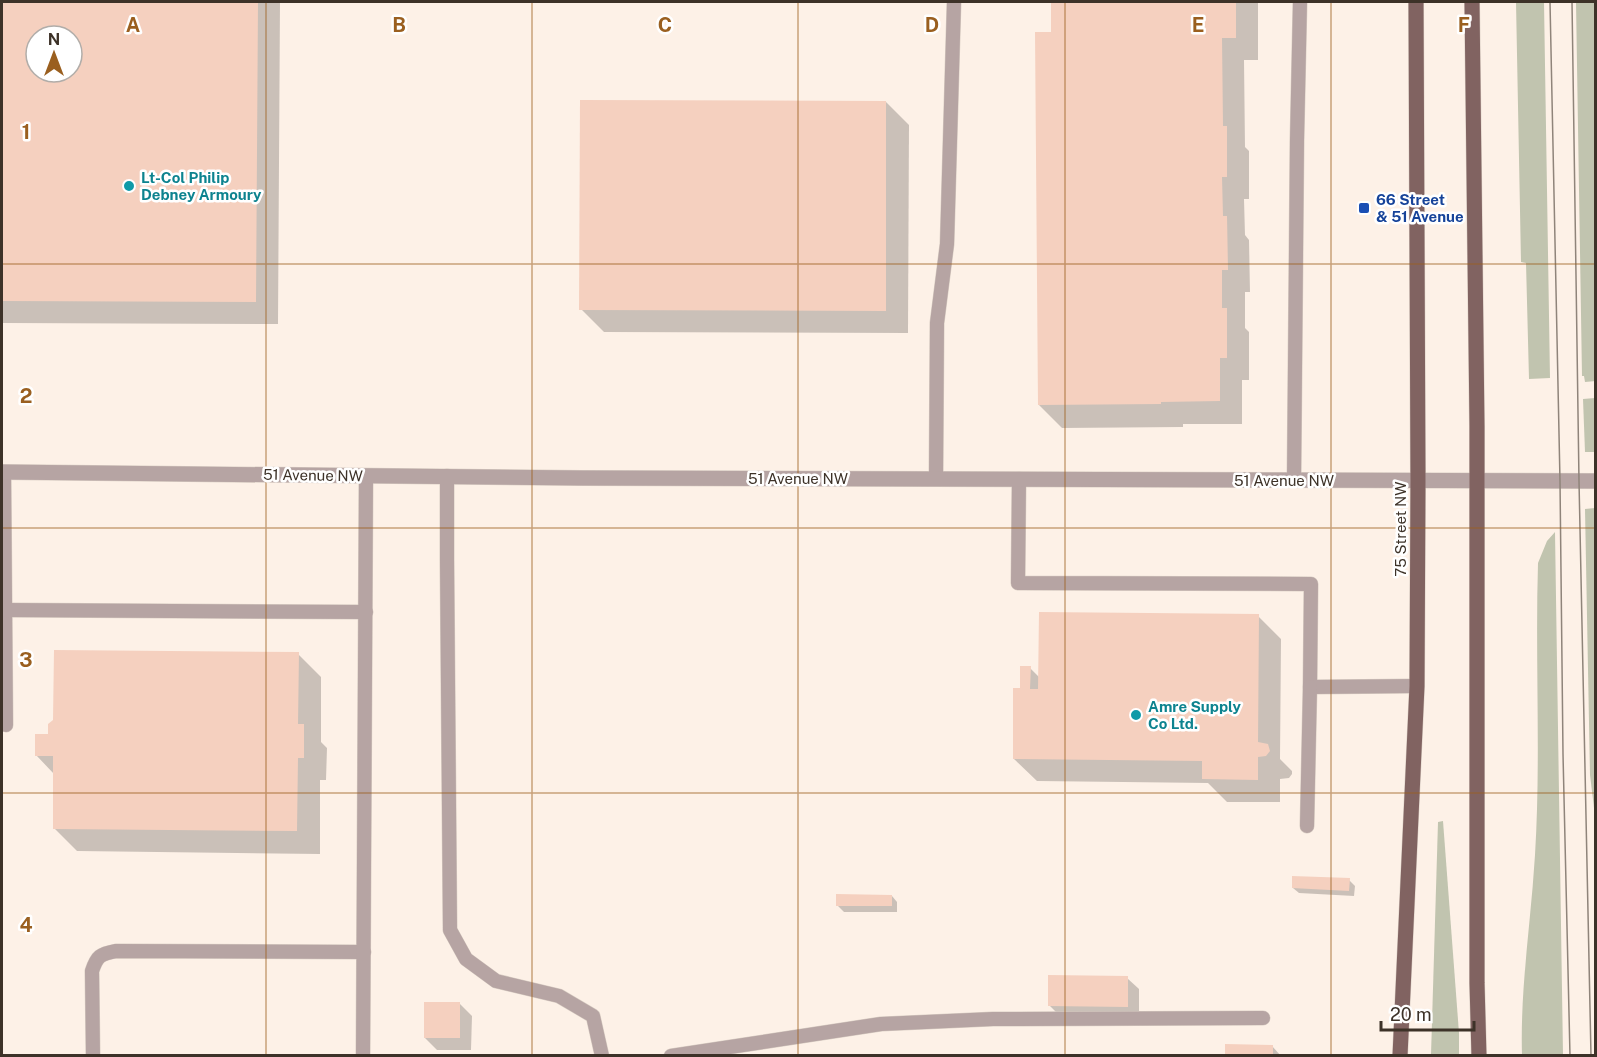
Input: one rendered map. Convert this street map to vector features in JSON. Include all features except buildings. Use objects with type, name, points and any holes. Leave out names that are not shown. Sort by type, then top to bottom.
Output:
[{"type":"main road","name":"75 Street NW","points":[[1400,1056],[1417,686],[1416,2]]},
{"type":"main road","points":[[1472,2],[1477,481],[1479,1056]]},
{"type":"street","name":"51 Avenue NW","points":[[3,472],[447,477],[1596,481]]},
{"type":"lane","points":[[936,478],[937,323],[947,244],[954,2]]},
{"type":"lane","points":[[1294,480],[1299,2]]},
{"type":"lane","points":[[3,472],[6,725]]},
{"type":"lane","points":[[363,1056],[366,476]]},
{"type":"lane","points":[[447,477],[450,930],[466,959],[496,981],[559,996],[593,1016],[602,1056]]},
{"type":"lane","points":[[1019,479],[1018,583],[1311,584],[1307,826]]},
{"type":"lane","points":[[5,610],[366,612]]},
{"type":"lane","points":[[1310,687],[1417,686]]},
{"type":"lane","points":[[93,1056],[92,971],[96,959],[104,953],[116,951],[364,952]]},
{"type":"lane","points":[[671,1056],[881,1024],[993,1018],[1263,1018]]},
{"type":"green space","points":[[1516,2],[1544,2],[1550,378],[1529,379],[1526,263],[1521,262]]},
{"type":"green space","points":[[1576,2],[1596,2],[1596,381],[1585,382],[1582,376]]},
{"type":"green space","points":[[1595,398],[1595,452],[1585,452],[1583,399]]},
{"type":"green space","points":[[1596,508],[1595,816],[1590,775],[1585,509]]},
{"type":"green space","points":[[1555,532],[1563,1055],[1522,1055],[1524,980],[1537,819],[1538,563],[1547,541]]},
{"type":"green space","points":[[1443,821],[1459,1055],[1431,1055],[1438,822]]},
{"type":"tram line","points":[[1550,2],[1570,1056]]},
{"type":"tram line","points":[[1572,2],[1591,1056]]},
{"type":"place","name":"Lt-Col Philip Debney Armoury","points":[[129,186]]},
{"type":"place","name":"66 Street & 51 Avenue","points":[[1364,208]]},
{"type":"place","name":"Amre Supply Co Ltd.","points":[[1136,715]]}]
